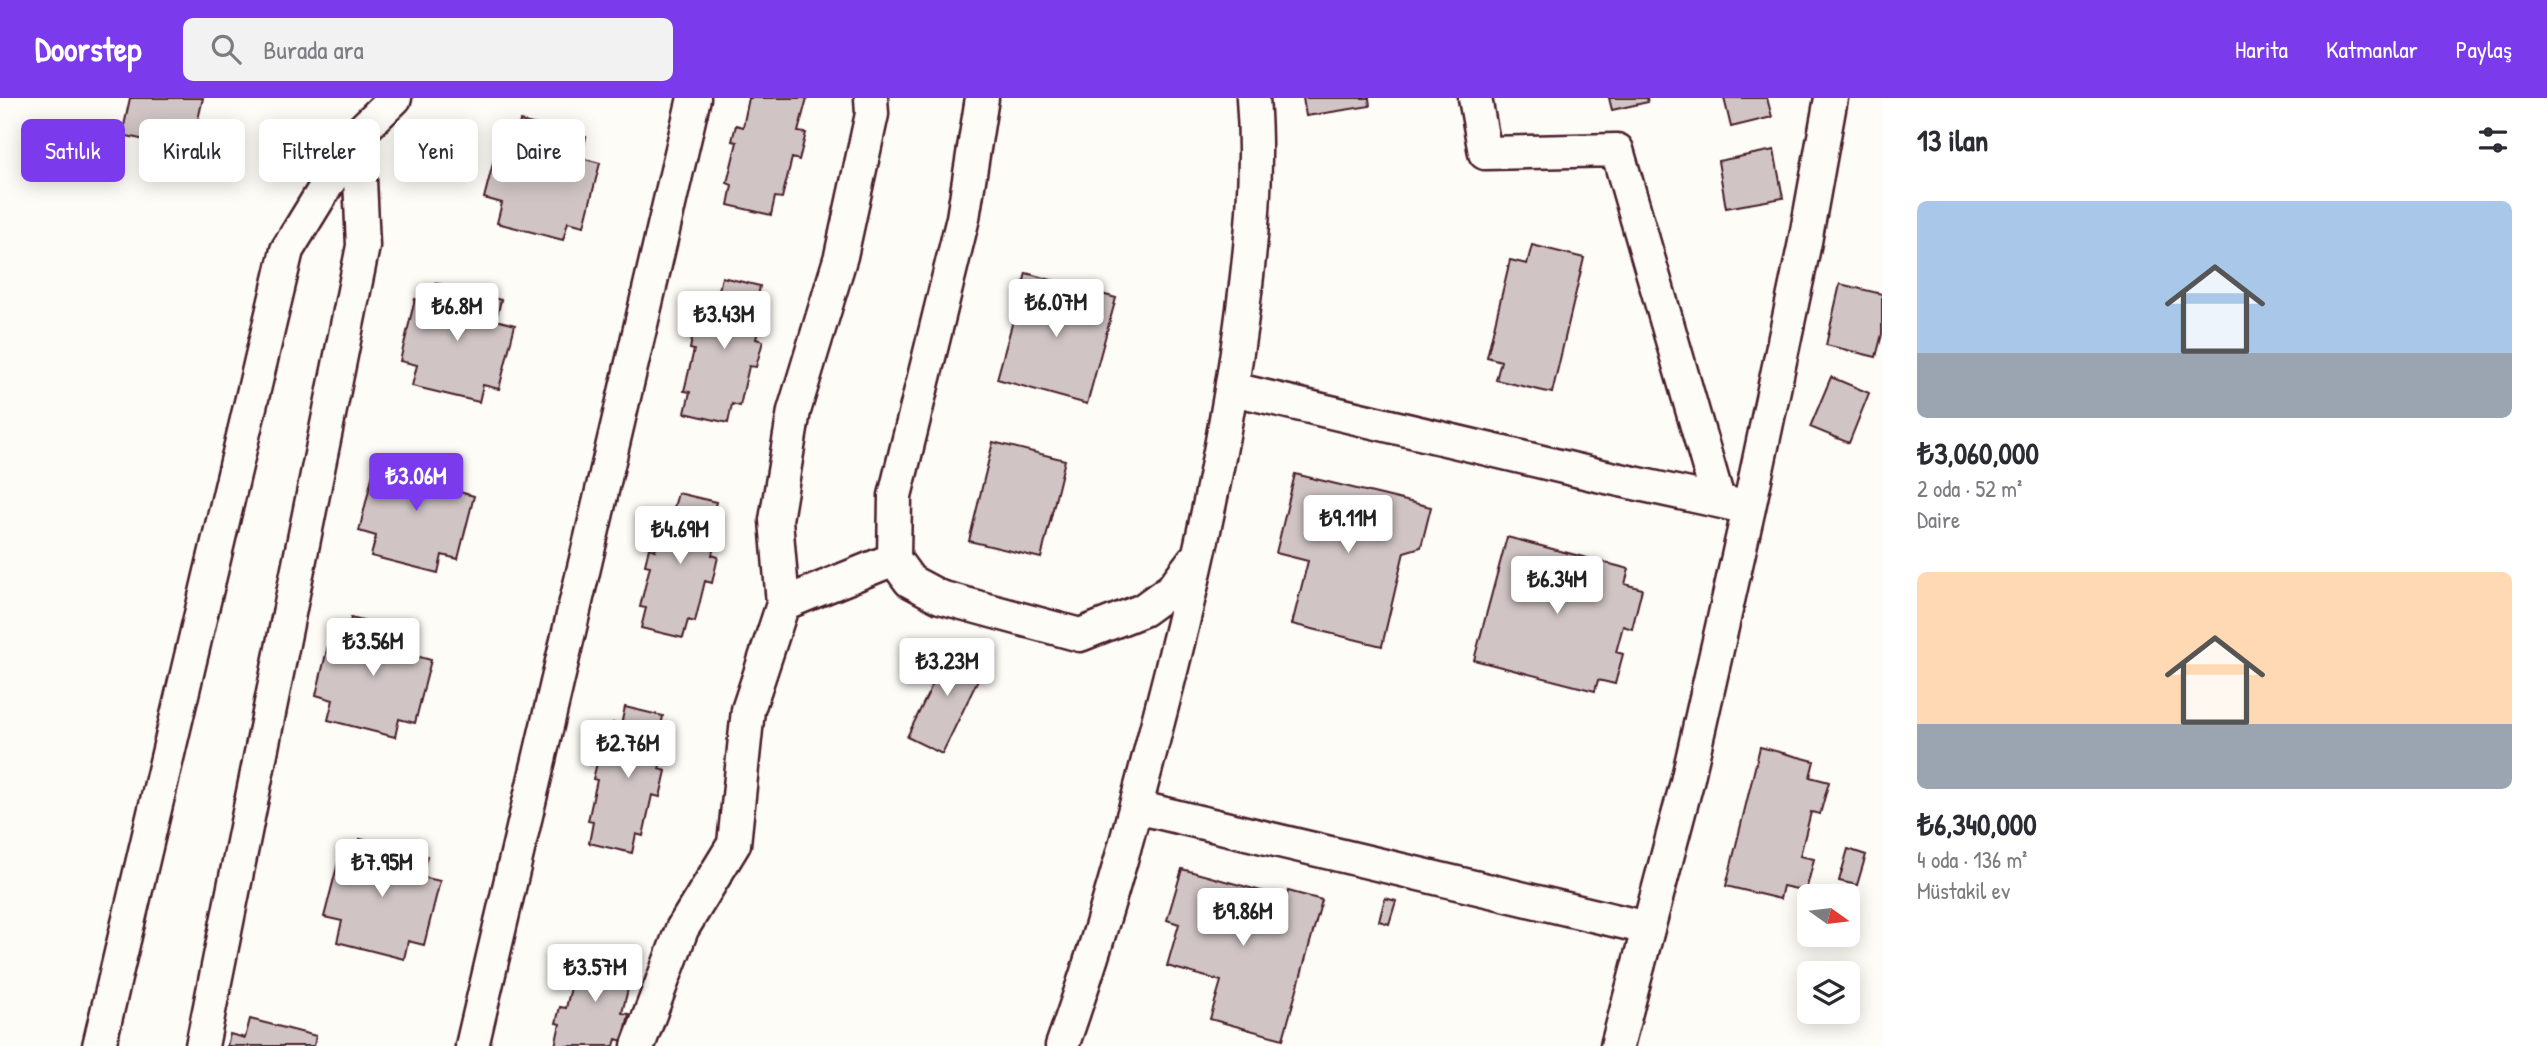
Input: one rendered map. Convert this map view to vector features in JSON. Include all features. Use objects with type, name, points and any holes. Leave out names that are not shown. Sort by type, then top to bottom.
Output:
[{"type":"street","points":[[374,119],[396,98]]},
{"type":"street","points":[[472,1046],[695,98]]},
{"type":"street","points":[[638,1046],[682,929],[734,844],[748,710],[783,604],[776,520],[794,411],[841,256],[872,114],[871,98]]},
{"type":"street","points":[[982,98],[963,218],[895,496],[894,559],[910,581],[940,597],[1080,635],[1143,610],[1153,603],[1172,589],[1203,547]]},
{"type":"street","points":[[1062,1046],[1087,975],[1136,807],[1203,547],[1233,389],[1250,257],[1256,127],[1254,98]]},
{"type":"street","points":[[1475,98],[1485,153],[1617,150],[1718,499]]},
{"type":"street","points":[[1617,1046],[1687,782],[1749,508],[1805,242],[1831,98]]},
{"type":"street","points":[[99,1046],[287,250],[329,182]]},
{"type":"street","points":[[202,1046],[363,246],[360,182]]},
{"type":"street","points":[[1233,389],[1749,508]]},
{"type":"street","points":[[783,604],[894,559]]},
{"type":"street","points":[[1136,807],[1647,928]]},
{"type":"building","points":[[130,98],[203,98],[198,119],[139,119],[139,139],[125,136]]},
{"type":"building","points":[[749,98],[807,98],[798,132],[806,133],[799,160],[792,158],[782,198],[775,197],[771,215],[728,205],[732,185],[727,183],[737,142],[732,141],[736,125],[743,127]]},
{"type":"building","points":[[1303,98],[1369,98],[1370,106],[1306,116]]},
{"type":"building","points":[[1609,98],[1647,98],[1648,102],[1612,110]]},
{"type":"building","points":[[1724,98],[1767,98],[1772,117],[1731,127]]},
{"type":"building","points":[[1774,150],[1783,198],[1726,208],[1718,161]]},
{"type":"building","points":[[585,159],[600,163],[584,226],[568,222],[563,240],[497,223],[502,203],[484,198],[492,167],[492,182],[585,182]]},
{"type":"building","points":[[1532,245],[1584,258],[1552,393],[1496,380],[1501,361],[1487,357],[1510,260],[1527,264]]},
{"type":"building","points":[[1026,273],[1116,298],[1087,404],[997,379]]},
{"type":"building","points":[[722,277],[760,286],[757,302],[765,304],[756,339],[763,341],[756,367],[749,366],[740,406],[732,404],[728,423],[685,413],[690,392],[684,391],[694,350],[690,349],[693,333],[700,334],[710,293],[718,295]]},
{"type":"building","points":[[435,283],[501,300],[496,320],[515,325],[499,389],[483,385],[479,402],[412,386],[417,365],[400,361],[415,299],[430,303]]},
{"type":"building","points":[[1840,284],[1882,294],[1882,334],[1876,357],[1826,345]]},
{"type":"building","points":[[1831,377],[1869,393],[1849,443],[1810,427]]},
{"type":"building","points":[[993,442],[1065,460],[1041,558],[969,541]]},
{"type":"building","points":[[394,454],[461,470],[456,491],[474,496],[458,559],[442,555],[438,573],[371,556],[376,536],[359,531],[374,469],[389,473]]},
{"type":"building","points":[[1295,474],[1431,507],[1421,547],[1404,552],[1382,646],[1292,624],[1308,561],[1276,553]]},
{"type":"building","points":[[678,493],[716,502],[712,517],[720,519],[712,555],[718,557],[712,583],[705,581],[695,622],[688,620],[683,638],[641,628],[646,608],[640,607],[650,566],[645,565],[649,548],[655,550],[665,509],[673,511]]},
{"type":"building","points":[[1507,537],[1629,569],[1625,584],[1642,589],[1632,629],[1623,626],[1616,652],[1623,654],[1615,684],[1598,680],[1595,691],[1474,660]]},
{"type":"building","points":[[351,618],[417,635],[412,655],[431,660],[415,723],[399,719],[395,737],[328,720],[333,700],[316,695],[331,633],[346,637]]},
{"type":"building","points":[[953,642],[988,659],[942,754],[907,737]]},
{"type":"building","points":[[625,707],[663,716],[660,731],[668,733],[659,769],[666,771],[660,797],[652,795],[643,836],[636,834],[632,853],[589,843],[593,822],[588,821],[597,780],[593,779],[597,763],[603,764],[613,723],[621,725]]},
{"type":"building","points":[[1760,747],[1814,761],[1810,777],[1829,782],[1820,814],[1811,812],[1800,856],[1814,859],[1808,884],[1797,884],[1797,889],[1783,886],[1780,899],[1726,886]]},
{"type":"building","points":[[360,839],[427,856],[422,877],[440,881],[424,945],[408,941],[404,959],[337,942],[342,921],[324,917],[340,855],[355,859]]},
{"type":"building","points":[[1848,849],[1866,855],[1857,884],[1839,881]]},
{"type":"building","points":[[1182,869],[1286,898],[1288,891],[1322,900],[1283,1039],[1210,1019],[1221,981],[1167,966],[1179,924],[1167,920]]},
{"type":"building","points":[[1385,898],[1396,901],[1389,924],[1379,921]]},
{"type":"building","points":[[588,951],[626,960],[623,975],[631,977],[622,1013],[629,1014],[623,1041],[616,1039],[614,1046],[555,1046],[560,1024],[556,1023],[560,1007],[566,1008],[576,967],[584,969]]},
{"type":"building","points":[[250,1019],[316,1036],[314,1046],[227,1046],[230,1034],[245,1038]]}]
